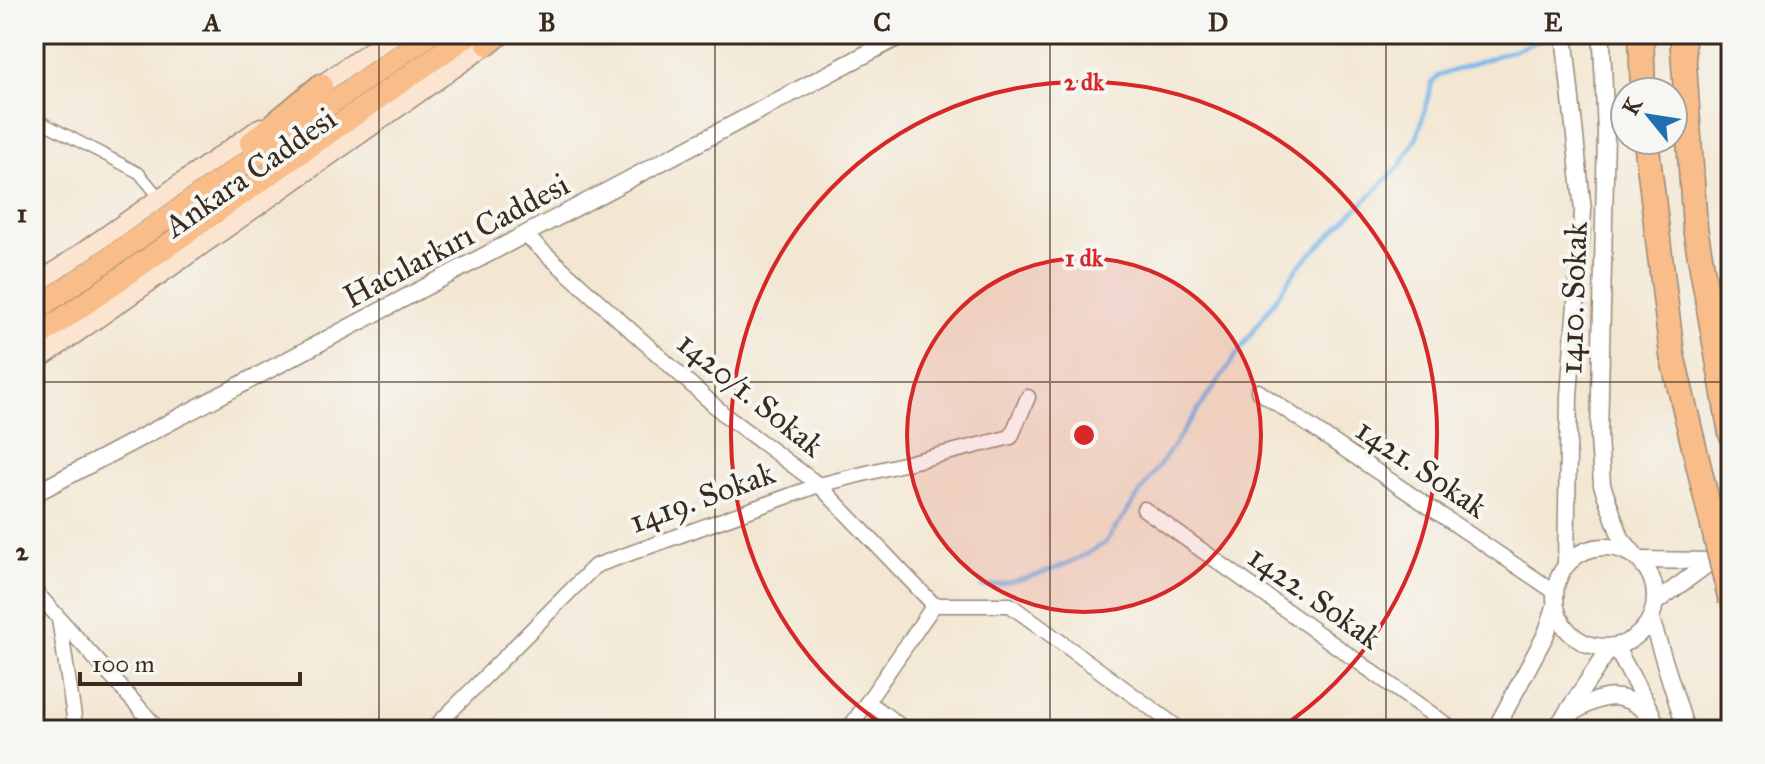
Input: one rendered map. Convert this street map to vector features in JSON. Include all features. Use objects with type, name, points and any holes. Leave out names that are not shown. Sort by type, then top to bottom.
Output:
[{"type":"highway","name":"Ankara Caddesi","points":[[34,311],[430,34]]},
{"type":"highway","points":[[1641,34],[1642,76]]},
{"type":"highway","points":[[1682,34],[1695,228],[1731,434]]},
{"type":"highway","name":"Ankara Caddesi","points":[[34,339],[490,36]]},
{"type":"highway","points":[[142,235],[321,85]]},
{"type":"highway","points":[[1648,156],[1672,355],[1731,601]]},
{"type":"main road","name":"Ankara Caddesi","points":[[34,286],[394,34]]},
{"type":"main road","name":"Ankara Caddesi","points":[[34,363],[490,36]]},
{"type":"street","name":"Hacılarkırı Caddesi","points":[[34,494],[904,34]]},
{"type":"street","name":"1410. Sokak","points":[[1564,34],[1583,211],[1569,396],[1566,564]]},
{"type":"street","name":"1410. Sokak","points":[[1598,34],[1602,44],[1606,134],[1597,385],[1602,485],[1621,538],[1638,558]]},
{"type":"street","points":[[34,118],[139,173],[160,198]]},
{"type":"street","name":"1420/1. Sokak","points":[[525,235],[726,416],[819,485],[934,605]]},
{"type":"street","name":"1421. Sokak","points":[[1258,391],[1555,600]]},
{"type":"street","name":"1419. Sokak","points":[[432,730],[595,566],[819,485],[1011,437],[1028,397]]},
{"type":"street","name":"1422. Sokak","points":[[1144,509],[1454,730]]},
{"type":"street","points":[[1495,730],[1546,634],[1566,564],[1592,548],[1607,546],[1638,558],[1712,561],[1731,558]]},
{"type":"street","points":[[1560,724],[1612,647],[1641,633],[1651,619],[1656,602],[1655,585],[1638,558]]},
{"type":"street","points":[[1656,602],[1712,561]]},
{"type":"street","points":[[34,590],[159,730]]},
{"type":"street","points":[[1555,600],[1569,633],[1581,642],[1612,647]]},
{"type":"street","points":[[848,730],[934,605],[1010,605],[1181,730]]},
{"type":"street","points":[[59,618],[76,730]]},
{"type":"street","points":[[1651,619],[1686,730]]},
{"type":"street","points":[[1612,647],[1627,674],[1645,696],[1657,725]]},
{"type":"street","points":[[1560,724],[1584,704],[1608,697],[1635,702],[1657,725]]},
{"type":"street","points":[[868,702],[906,730]]},
{"type":"waterway","points":[[982,587],[1046,572],[1105,543],[1298,267],[1401,165],[1418,135],[1432,83],[1438,76],[1557,35]]}]
